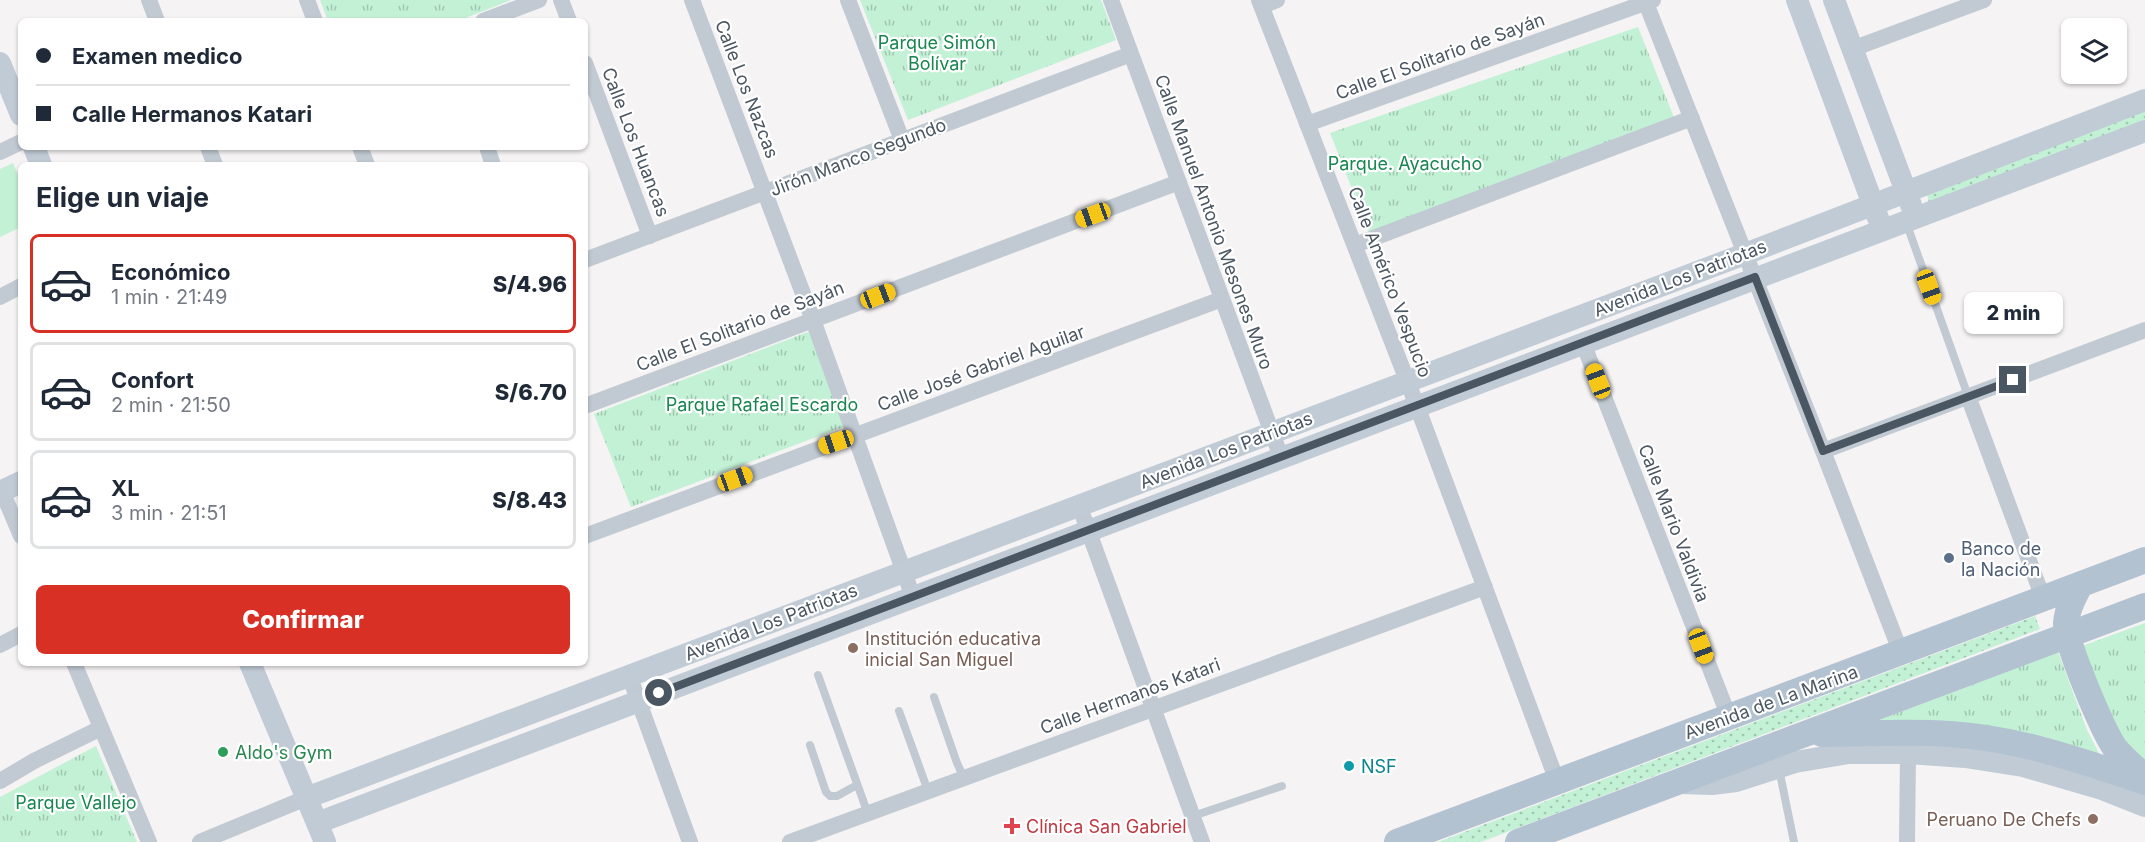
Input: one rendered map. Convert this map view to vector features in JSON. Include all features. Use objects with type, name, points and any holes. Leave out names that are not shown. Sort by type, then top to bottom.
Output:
[{"type":"main road","points":[[1797,0],[1883,230]]},
{"type":"main road","points":[[1834,0],[1906,191],[1911,220]]},
{"type":"main road","points":[[0,63],[18,108]]},
{"type":"main road","name":"Avenida Los Patriotas","points":[[306,798],[1745,254],[2145,100]]},
{"type":"main road","name":"Avenida Los Patriotas","points":[[321,832],[638,701],[2145,131]]},
{"type":"main road","name":"Avenida de La Marina","points":[[1397,842],[1901,654],[2145,560]]},
{"type":"main road","points":[[2081,584],[2068,613],[2066,625],[2068,634],[2102,727],[2116,748],[2145,780]]},
{"type":"main road","points":[[1518,842],[1556,832],[1675,783],[2145,606]]},
{"type":"main road","points":[[251,666],[321,832]]},
{"type":"main road","points":[[1803,735],[1949,733],[1990,738],[2145,780]]},
{"type":"main road","points":[[1675,783],[1712,784],[1736,781],[1795,762],[1849,753],[1908,753],[1965,757],[2023,766],[2102,789],[2145,806]]},
{"type":"street","points":[[149,0],[156,18]]},
{"type":"street","points":[[307,0],[314,18]]},
{"type":"street","points":[[491,18],[539,0]]},
{"type":"street","points":[[561,0],[568,18]]},
{"type":"street","name":"Calle Los Nazcas","points":[[692,0],[856,435]]},
{"type":"street","points":[[848,0],[903,140]]},
{"type":"street","name":"Calle Manuel Antonio Mesones Muro","points":[[1111,0],[1281,457]]},
{"type":"street","points":[[1852,49],[1983,0]]},
{"type":"street","points":[[1650,1],[1692,118],[1901,654]]},
{"type":"street","name":"Calle El Solitario de Sayán","points":[[1307,124],[1650,1]]},
{"type":"street","name":"Calle Américo Vespucio","points":[[1266,2],[1307,124],[1417,406],[1557,781]]},
{"type":"street","name":"Jirón Manco Segundo","points":[[588,260],[1131,54]]},
{"type":"street","name":"Calle Los Huancas","points":[[588,71],[650,236]]},
{"type":"street","points":[[1354,245],[1692,118]]},
{"type":"street","points":[[0,152],[18,143]]},
{"type":"street","name":"Calle El Solitario de Sayán","points":[[588,404],[1179,182]]},
{"type":"street","points":[[0,297],[18,288]]},
{"type":"street","name":"Calle José Gabriel Aguilar","points":[[588,535],[1222,299]]},
{"type":"street","points":[[1823,451],[2145,330]]},
{"type":"street","name":"Calle Mario Valdivia","points":[[1583,343],[1729,717]]},
{"type":"street","points":[[1968,396],[2043,598]]},
{"type":"street","points":[[856,435],[913,597]]},
{"type":"street","points":[[8,488],[18,525]]},
{"type":"street","points":[[1079,506],[1202,842]]},
{"type":"street","name":"Calle Hermanos Katari","points":[[790,842],[1485,587]]},
{"type":"street","points":[[0,645],[18,636]]},
{"type":"street","points":[[75,666],[150,842]]},
{"type":"street","points":[[629,675],[690,842]]},
{"type":"street","points":[[0,782],[34,761],[101,728]]},
{"type":"street","points":[[1907,842],[1908,753]]},
{"type":"street","points":[[200,842],[306,798]]},
{"type":"lane","points":[[1911,220],[1968,396]]},
{"type":"lane","points":[[818,675],[868,814]]},
{"type":"lane","points":[[934,697],[964,778]]},
{"type":"lane","points":[[899,711],[928,791]]},
{"type":"lane","points":[[810,745],[826,792],[830,796],[837,796],[857,785]]},
{"type":"lane","points":[[1779,767],[1794,842]]},
{"type":"lane","points":[[1193,816],[1282,786]]},
{"type":"green space","points":[[320,0],[511,0],[466,18],[327,18]]},
{"type":"green space","name":"Parque Simón Bolívar","points":[[860,0],[1101,0],[1116,40],[908,120]]},
{"type":"green space","name":"Parque. Ayacucho","points":[[1638,27],[1675,120],[1369,232],[1330,133]]},
{"type":"green space","points":[[2145,109],[2145,124],[1929,204],[1927,192]]},
{"type":"green space","points":[[13,163],[18,175],[18,228],[0,237],[0,169]]},
{"type":"green space","name":"Parque Rafael Escardo","points":[[813,330],[848,425],[631,507],[594,414]]},
{"type":"green space","points":[[2035,616],[2040,629],[1481,842],[1438,842]]},
{"type":"green space","points":[[2145,623],[2145,765],[2113,727],[2082,646]]},
{"type":"green space","points":[[2058,652],[2087,730],[2101,757],[1871,723]]},
{"type":"green space","name":"Parque Vallejo","points":[[96,746],[137,842],[0,842],[0,797]]},
{"type":"place","name":"Banco de la Nación","points":[[1949,558]]},
{"type":"place","name":"Institución educativa inicial San Miguel","points":[[853,648]]},
{"type":"place","name":"Aldo's Gym","points":[[223,752]]},
{"type":"place","name":"NSF","points":[[1349,766]]},
{"type":"place","name":"Peruano De Chefs","points":[[2093,819]]},
{"type":"place","name":"Clínica San Gabriel","points":[[1012,826]]},
{"type":"route","points":[[659,693],[1755,277],[1823,451],[2013,380]]}]
